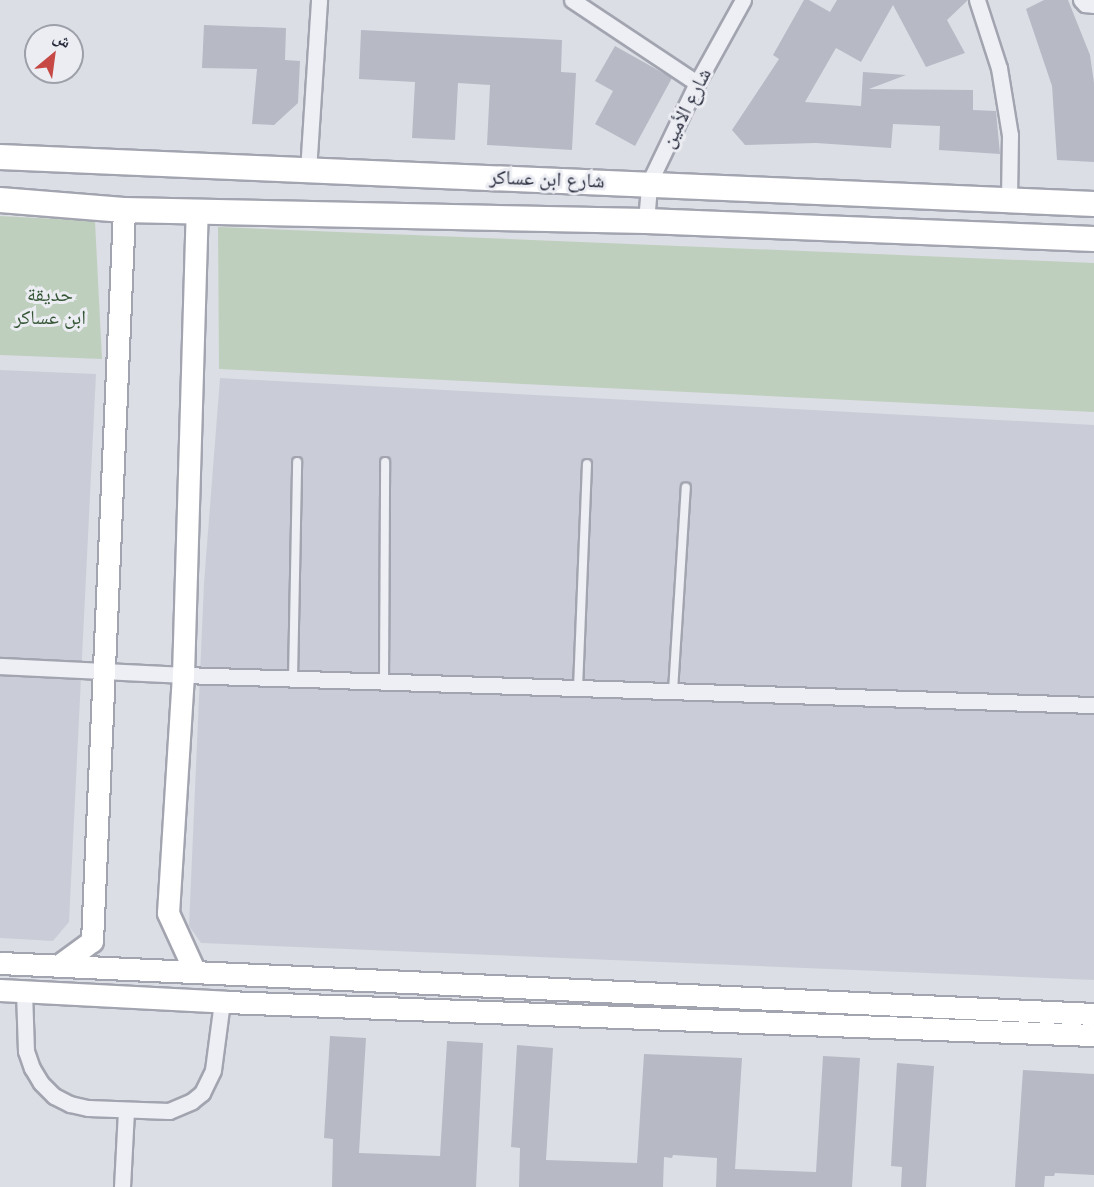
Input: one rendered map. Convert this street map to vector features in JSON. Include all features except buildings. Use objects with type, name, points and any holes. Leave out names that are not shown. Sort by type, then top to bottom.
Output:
[{"type":"main road","name":"شارع ابن عساكر","points":[[0,157],[649,183],[1094,204]]},
{"type":"main road","name":"شارع ابن عساكر","points":[[0,200],[124,210],[646,221],[1094,238]]},
{"type":"main road","points":[[58,966],[92,941],[124,210]]},
{"type":"main road","points":[[195,972],[168,913],[183,675],[197,212]]},
{"type":"main road","points":[[0,963],[1094,1014]]},
{"type":"main road","points":[[0,990],[222,1002],[1094,1035]]},
{"type":"street","points":[[308,171],[319,0]]},
{"type":"street","points":[[572,0],[697,83]]},
{"type":"street","name":"شارع الأمين","points":[[646,221],[649,183],[697,83],[743,0]]},
{"type":"street","points":[[977,0],[999,68],[1011,135],[1009,201]]},
{"type":"street","points":[[1081,0],[1084,4],[1094,5]]},
{"type":"street","points":[[0,666],[293,679],[1094,705]]},
{"type":"street","points":[[24,991],[26,1051],[32,1068],[41,1083],[54,1096],[70,1104],[88,1108],[169,1111],[187,1104],[202,1093],[213,1070],[222,1002]]},
{"type":"street","points":[[122,1187],[126,1110]]},
{"type":"lane","points":[[293,679],[297,462]]},
{"type":"lane","points":[[384,462],[384,682]]},
{"type":"lane","points":[[578,688],[587,464]]},
{"type":"lane","points":[[673,692],[686,487]]},
{"type":"shaded area","points":[[0,370],[96,374],[69,922],[53,941],[0,938]]},
{"type":"shaded area","points":[[220,378],[1094,425],[1094,980],[201,943],[189,926],[204,583]]},
{"type":"green space","name":"حديقة ابن عساكر","points":[[0,216],[95,221],[102,359],[0,355]]},
{"type":"green space","points":[[218,227],[1094,263],[1094,412],[219,369]]}]
